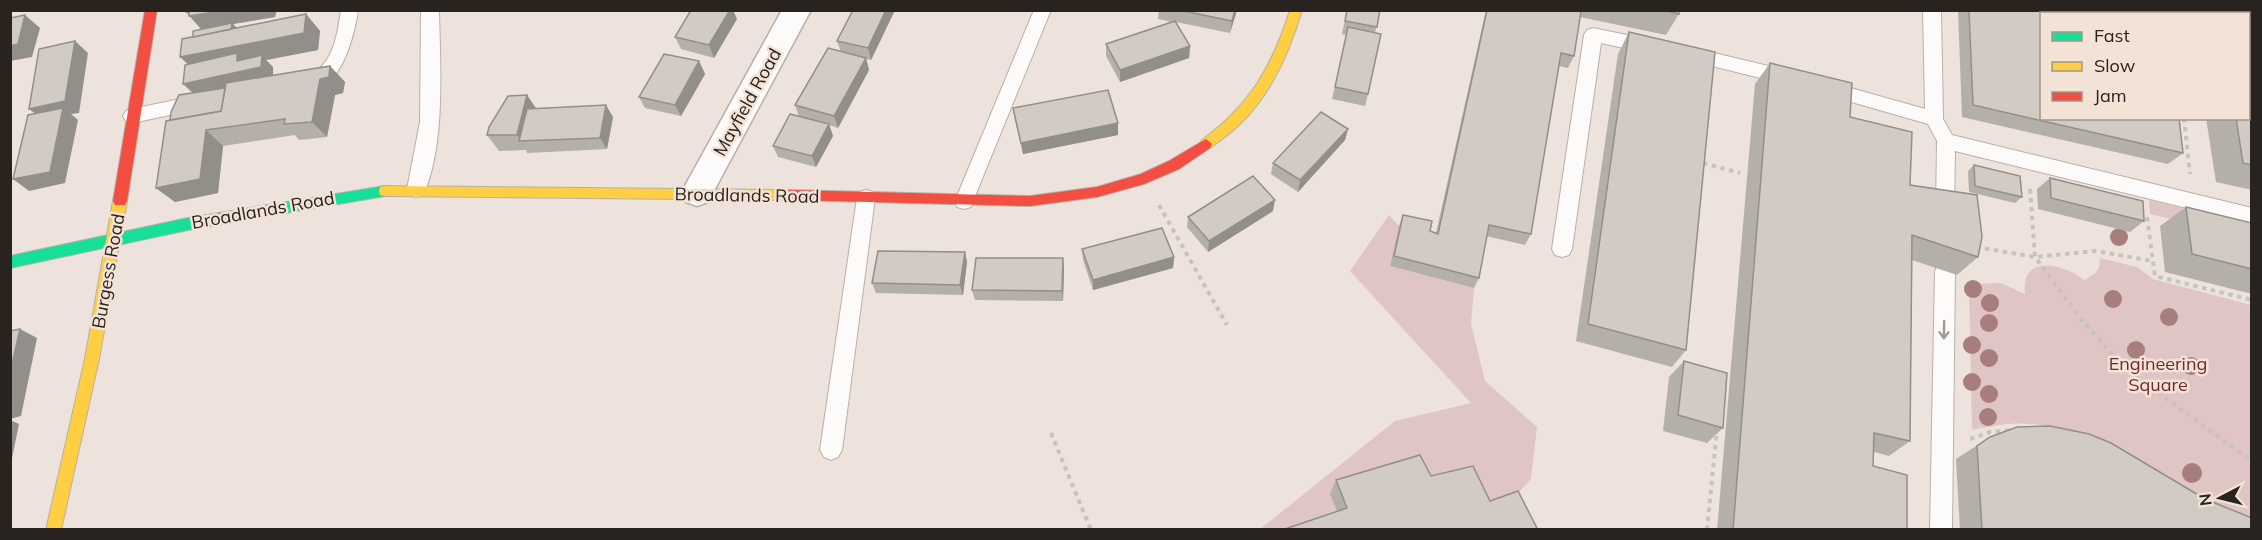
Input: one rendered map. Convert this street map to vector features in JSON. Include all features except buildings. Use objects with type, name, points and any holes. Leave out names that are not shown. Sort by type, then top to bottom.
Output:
[{"type":"street","name":"Burgess Road","points":[[53,530],[97,337],[115,239],[132,116],[152,10]]},
{"type":"street","name":"Mayfield Road","points":[[697,193],[797,10]]},
{"type":"street","name":"Broadlands Road","points":[[10,262],[115,239],[380,190],[697,193],[964,201],[1030,201],[1097,192],[1144,178],[1174,165],[1226,131],[1263,90],[1287,41],[1296,10]]},
{"type":"lane","points":[[292,85],[319,79],[332,69],[348,26],[351,10]]},
{"type":"lane","points":[[416,189],[424,165],[432,104],[430,10]]},
{"type":"lane","points":[[964,201],[1043,10]]},
{"type":"lane","points":[[1932,10],[1934,118],[1946,141],[1945,212]]},
{"type":"lane","points":[[1562,249],[1593,34],[1750,67],[1934,118]]},
{"type":"lane","points":[[132,116],[216,99]]},
{"type":"lane","points":[[1946,141],[2252,216]]},
{"type":"lane","points":[[831,450],[866,198]]},
{"type":"lane","points":[[1941,530],[1945,271]]},
{"type":"path","points":[[2184,120],[2190,174]]},
{"type":"path","points":[[2028,160],[2035,257],[2081,319],[2127,370],[2252,461]]},
{"type":"path","points":[[1703,164],[1740,173]]},
{"type":"path","points":[[1144,178],[1227,325]]},
{"type":"path","points":[[2145,209],[2155,276],[2252,300]]},
{"type":"path","points":[[1969,246],[2035,257],[2096,251],[2153,261]]},
{"type":"path","points":[[1707,530],[1717,426]]},
{"type":"path","points":[[1961,442],[1990,432],[2020,429]]},
{"type":"path","points":[[1052,433],[1091,530]]},
{"type":"green space","points":[[2149,200],[2251,225],[2251,239],[2150,214]]},
{"type":"green space","points":[[1389,215],[1399,226],[1390,266],[1474,288],[1471,324],[1485,381],[1537,427],[1531,479],[1507,505],[1331,494],[1341,521],[1315,529],[1259,530],[1395,421],[1471,403],[1350,271]]},
{"type":"green space","name":"Engineering Square","points":[[2100,258],[2137,267],[2153,279],[2251,305],[2251,522],[2069,432],[2031,424],[1999,425],[1972,430],[1969,284],[2001,283],[2025,294],[2025,281],[2029,273],[2036,268],[2055,266],[2084,280],[2096,272]]},
{"type":"traffic: fast","points":[[10,262],[188,224],[385,191]]},
{"type":"traffic: slow","points":[[1206,144],[1239,117],[1264,86],[1274,69],[1296,10]]},
{"type":"traffic: slow","points":[[385,191],[790,195]]},
{"type":"traffic: slow","points":[[53,530],[92,359],[120,201]]},
{"type":"traffic: jam","points":[[120,201],[151,10]]},
{"type":"traffic: jam","points":[[790,195],[1030,201],[1097,192],[1144,179],[1174,165],[1206,144]]}]
